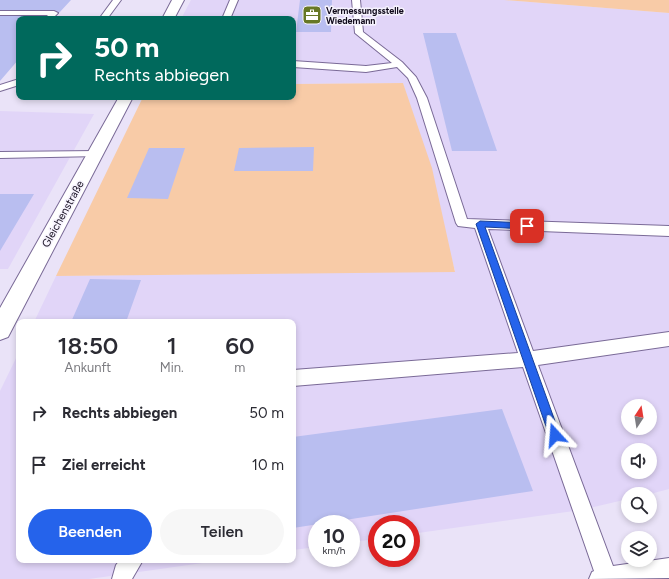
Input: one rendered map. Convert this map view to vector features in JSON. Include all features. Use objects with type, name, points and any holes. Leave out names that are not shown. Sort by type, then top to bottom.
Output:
[{"type":"street","points":[[170,16],[178,0]]},
{"type":"street","name":"Gleichenstraße","points":[[0,330],[124,100]]},
{"type":"lane","points":[[105,16],[117,0]]},
{"type":"lane","points":[[227,16],[234,0]]},
{"type":"lane","points":[[356,0],[359,33],[399,64],[412,77],[422,98],[462,223],[669,231]]},
{"type":"lane","points":[[0,13],[54,13],[51,16]]},
{"type":"lane","points":[[296,64],[366,70],[399,64]]},
{"type":"lane","points":[[0,88],[16,83]]},
{"type":"lane","points":[[0,155],[96,154]]},
{"type":"lane","points":[[480,224],[604,579],[669,568]]},
{"type":"lane","points":[[296,378],[528,359],[669,339]]},
{"type":"lane","points":[[122,579],[123,572],[130,563]]},
{"type":"shaded area","points":[[191,0],[504,0],[669,13],[669,489],[657,492],[657,487],[621,487],[621,501],[581,510],[420,533],[420,515],[368,515],[368,540],[360,541],[360,515],[308,515],[308,548],[296,550],[296,319],[35,319],[56,276],[455,271],[403,83],[296,84],[296,16],[183,16]]},
{"type":"shaded area","points":[[504,0],[669,0],[669,13]]},
{"type":"shaded area","points":[[403,83],[432,168],[455,272],[56,276],[142,100],[296,100],[296,84]]},
{"type":"shaded area","points":[[0,111],[94,114],[8,269],[0,269]]},
{"type":"shaded area","points":[[16,358],[16,563],[203,563],[89,579],[0,579],[0,391]]},
{"type":"building","points":[[0,0],[71,0],[59,13],[54,10],[0,10]]},
{"type":"building","points":[[300,0],[332,0],[331,32],[296,32]]},
{"type":"building","points":[[0,16],[16,16],[16,62],[0,81]]},
{"type":"building","points":[[423,33],[456,33],[497,151],[452,151]]},
{"type":"building","points":[[314,147],[313,171],[234,171],[239,148]]},
{"type":"building","points":[[149,148],[185,148],[168,199],[127,198]]},
{"type":"building","points":[[0,194],[34,194],[0,251]]},
{"type":"building","points":[[90,279],[141,280],[127,319],[72,319]]},
{"type":"building","points":[[502,409],[533,491],[377,515],[368,515],[368,516],[360,518],[360,515],[308,515],[308,526],[296,528],[296,437]]},
{"type":"place","name":"Vermessungsstelle Wiedemann","points":[[312,15]]},
{"type":"route","points":[[527,226],[480,224],[555,435]]}]
